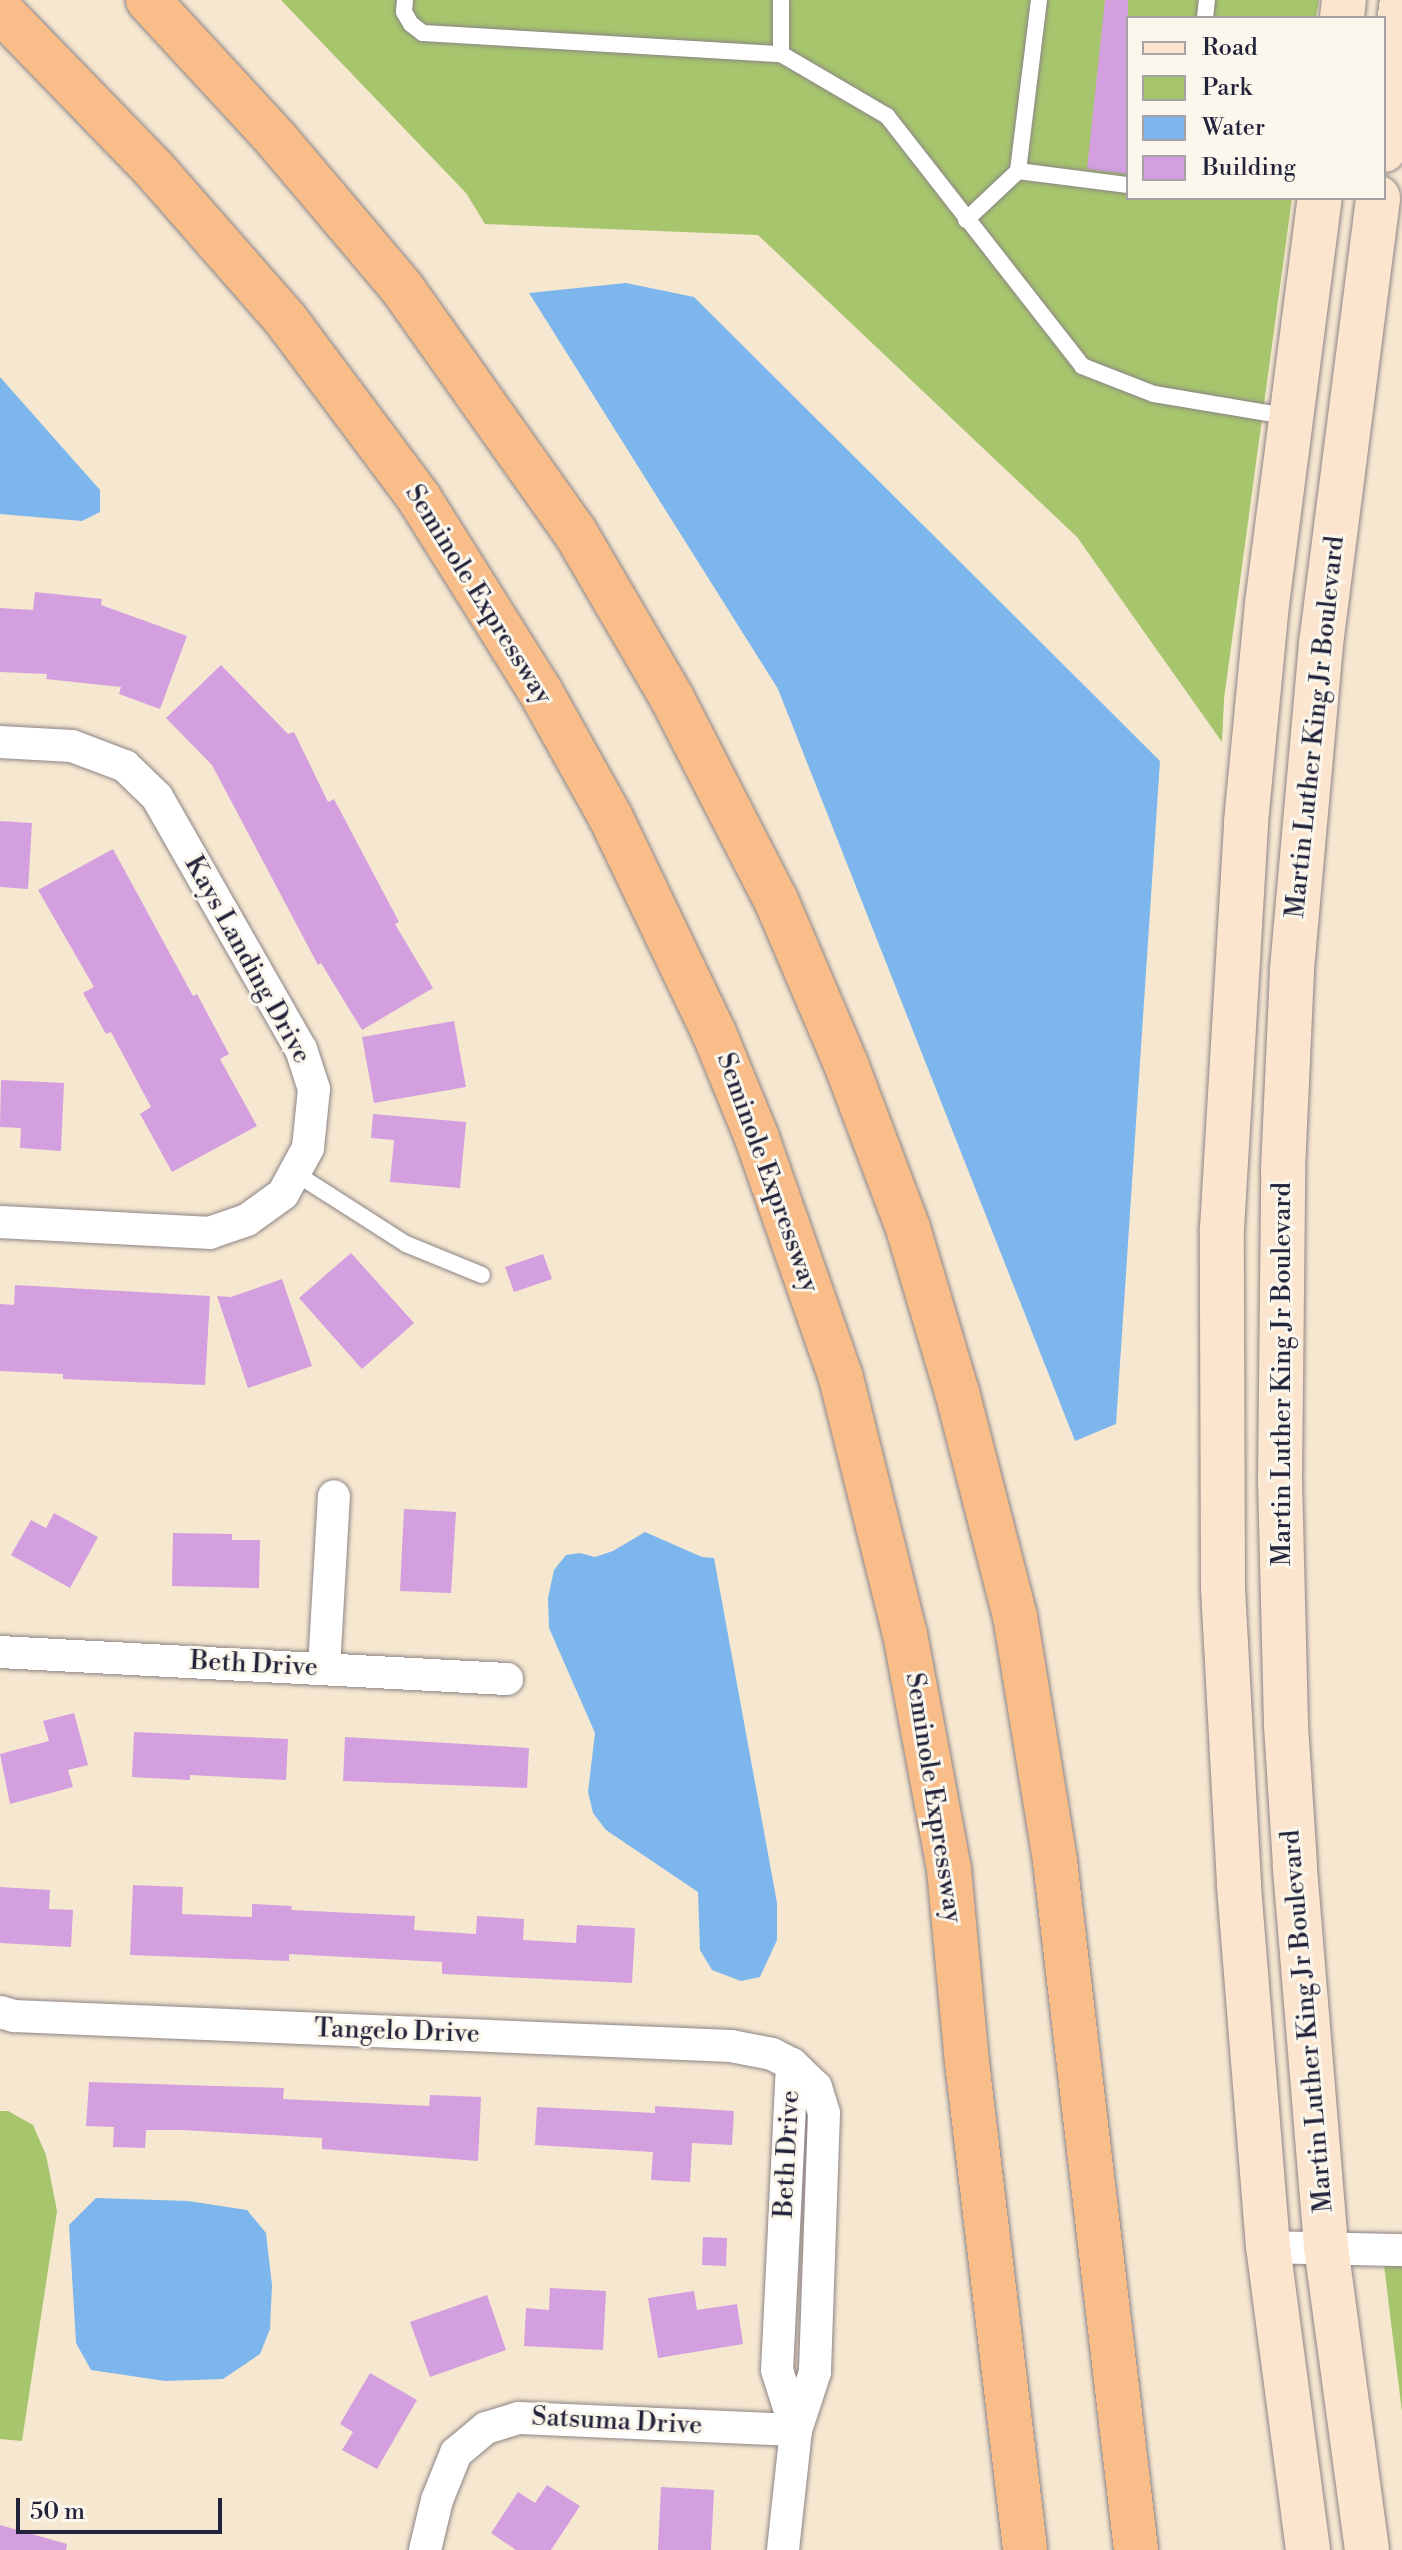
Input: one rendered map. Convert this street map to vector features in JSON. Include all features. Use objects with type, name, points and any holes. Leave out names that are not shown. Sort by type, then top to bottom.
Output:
[{"type":"highway","points":[[148,0],[277,140],[402,288],[575,532],[673,700],[769,887],[846,1064],[908,1228],[957,1392],[1015,1616],[1055,1861],[1136,2550]]},
{"type":"highway","name":"Seminole Expressway","points":[[0,10],[154,169],[286,320],[419,498],[539,689],[611,818],[714,1033],[757,1138],[841,1378],[905,1634],[949,1869],[967,2062],[1025,2550]]},
{"type":"main road","points":[[1386,133],[1402,0]]},
{"type":"main road","points":[[1308,2550],[1268,2247],[1239,1884],[1223,1588],[1222,1229],[1246,822],[1267,604],[1320,200]]},
{"type":"main road","name":"Martin Luther King Jr Boulevard","points":[[1367,2550],[1326,2246],[1286,1724],[1280,1481],[1282,1247],[1292,969],[1321,644],[1378,200]]},
{"type":"main road","points":[[1293,418],[1349,426]]},
{"type":"street","name":"Kays Landing Drive","points":[[0,742],[72,746],[125,766],[157,797],[301,1049],[314,1089],[308,1148],[283,1194],[247,1220],[210,1233],[0,1222]]},
{"type":"street","points":[[324,1668],[334,1496]]},
{"type":"street","name":"Beth Drive","points":[[0,1652],[507,1679]]},
{"type":"street","name":"Tangelo Drive","points":[[0,2012],[14,2016],[731,2046],[772,2054],[792,2064]]},
{"type":"street","name":"Beth Drive","points":[[783,2550],[796,2430],[815,2372],[824,2113],[816,2087],[792,2064]]},
{"type":"street","points":[[1268,2247],[1402,2250]]},
{"type":"street","name":"Satsuma Drive","points":[[425,2550],[437,2500],[456,2453],[486,2428],[519,2418],[796,2430]]},
{"type":"lane","points":[[405,0],[404,12],[411,24],[423,33],[781,54],[887,116],[1082,366],[1154,394],[1293,418]]},
{"type":"lane","points":[[781,0],[781,54]]},
{"type":"lane","points":[[966,220],[1018,171],[1039,0]]},
{"type":"lane","points":[[1018,171],[1126,185]]},
{"type":"lane","points":[[295,1173],[406,1244],[482,1275]]},
{"type":"green space","points":[[281,0],[1319,0],[1316,16],[1126,16],[1126,200],[1292,200],[1224,699],[1222,742],[1077,537],[758,235],[485,224],[466,193]]},
{"type":"green space","points":[[0,2111],[8,2111],[33,2125],[46,2155],[57,2211],[22,2441],[0,2439]]},
{"type":"green space","points":[[1384,2265],[1402,2266],[1402,2412]]},
{"type":"water","points":[[626,283],[694,297],[1160,761],[1116,1424],[1075,1441],[778,689],[529,293]]},
{"type":"water","points":[[0,377],[100,490],[100,512],[82,521],[0,514]]},
{"type":"water","points":[[645,1532],[702,1557],[714,1558],[777,1903],[777,1940],[760,1977],[741,1981],[712,1970],[700,1950],[698,1892],[606,1830],[593,1813],[588,1792],[595,1733],[549,1628],[548,1598],[554,1570],[566,1555],[580,1553],[595,1557],[613,1551]]},
{"type":"water","points":[[96,2198],[188,2201],[247,2210],[266,2233],[272,2285],[270,2329],[260,2354],[223,2379],[165,2381],[91,2370],[76,2343],[69,2225]]},
{"type":"building","points":[[1105,0],[1128,0],[1126,174],[1087,169]]},
{"type":"building","points":[[35,592],[102,599],[101,605],[187,636],[160,709],[119,694],[121,687],[46,679],[47,674],[0,672],[0,608],[33,610]]},
{"type":"building","points":[[221,665],[288,734],[294,732],[328,802],[334,799],[399,922],[395,924],[433,988],[362,1030],[321,963],[318,965],[212,765],[166,718]]},
{"type":"building","points":[[0,821],[32,823],[28,889],[0,887]]},
{"type":"building","points":[[113,849],[193,996],[197,994],[229,1054],[220,1059],[257,1126],[172,1172],[140,1114],[151,1107],[111,1032],[106,1034],[83,993],[94,987],[38,890]]},
{"type":"building","points":[[454,1021],[466,1087],[374,1103],[362,1037]]},
{"type":"building","points":[[1,1080],[64,1083],[61,1151],[20,1148],[21,1128],[0,1127]]},
{"type":"building","points":[[373,1114],[466,1122],[460,1188],[390,1182],[394,1140],[371,1138]]},
{"type":"building","points":[[351,1253],[414,1323],[362,1369],[299,1298]]},
{"type":"building","points":[[543,1254],[552,1279],[514,1292],[505,1267]]},
{"type":"building","points":[[282,1279],[312,1366],[248,1388],[217,1296],[231,1297]]},
{"type":"building","points":[[15,1285],[210,1296],[205,1385],[63,1379],[63,1374],[0,1371],[0,1304],[14,1305]]},
{"type":"building","points":[[404,1509],[456,1512],[451,1593],[400,1591]]},
{"type":"building","points":[[54,1513],[98,1537],[70,1588],[11,1555],[31,1520],[46,1528]]},
{"type":"building","points":[[173,1533],[232,1534],[232,1540],[260,1540],[259,1588],[172,1586]]},
{"type":"building","points":[[74,1713],[88,1765],[68,1770],[73,1787],[10,1804],[0,1754],[49,1741],[43,1721]]},
{"type":"building","points":[[134,1732],[288,1739],[286,1780],[190,1775],[190,1780],[132,1777]]},
{"type":"building","points":[[345,1737],[529,1748],[527,1788],[343,1781]]},
{"type":"building","points":[[133,1885],[183,1887],[182,1914],[252,1917],[252,1904],[292,1906],[291,1910],[415,1916],[414,1930],[476,1934],[477,1916],[524,1919],[523,1940],[576,1943],[577,1925],[635,1928],[632,1983],[442,1974],[442,1962],[289,1954],[289,1961],[130,1955]]},
{"type":"building","points":[[0,1887],[50,1890],[49,1909],[73,1910],[71,1947],[0,1943]]},
{"type":"building","points":[[89,2082],[284,2088],[283,2099],[429,2106],[430,2095],[481,2097],[478,2161],[322,2149],[322,2138],[183,2130],[146,2130],[145,2148],[113,2147],[114,2127],[86,2126]]},
{"type":"building","points":[[655,2106],[734,2111],[732,2145],[692,2143],[690,2182],[651,2180],[653,2152],[535,2145],[537,2107],[655,2113]]},
{"type":"building","points":[[703,2237],[727,2238],[726,2266],[702,2265]]},
{"type":"building","points":[[550,2288],[606,2291],[603,2350],[524,2346],[526,2308],[549,2310]]},
{"type":"building","points":[[694,2291],[697,2310],[737,2304],[743,2344],[658,2358],[648,2298]]},
{"type":"building","points":[[487,2295],[506,2350],[430,2377],[410,2322]]},
{"type":"building","points":[[370,2373],[417,2400],[377,2469],[342,2450],[353,2432],[340,2424]]},
{"type":"building","points":[[547,2485],[580,2506],[551,2550],[516,2550],[491,2533],[518,2492],[535,2503]]},
{"type":"building","points":[[661,2487],[714,2490],[711,2550],[658,2550]]},
{"type":"building","points":[[0,2525],[67,2544],[66,2550],[0,2550]]}]
